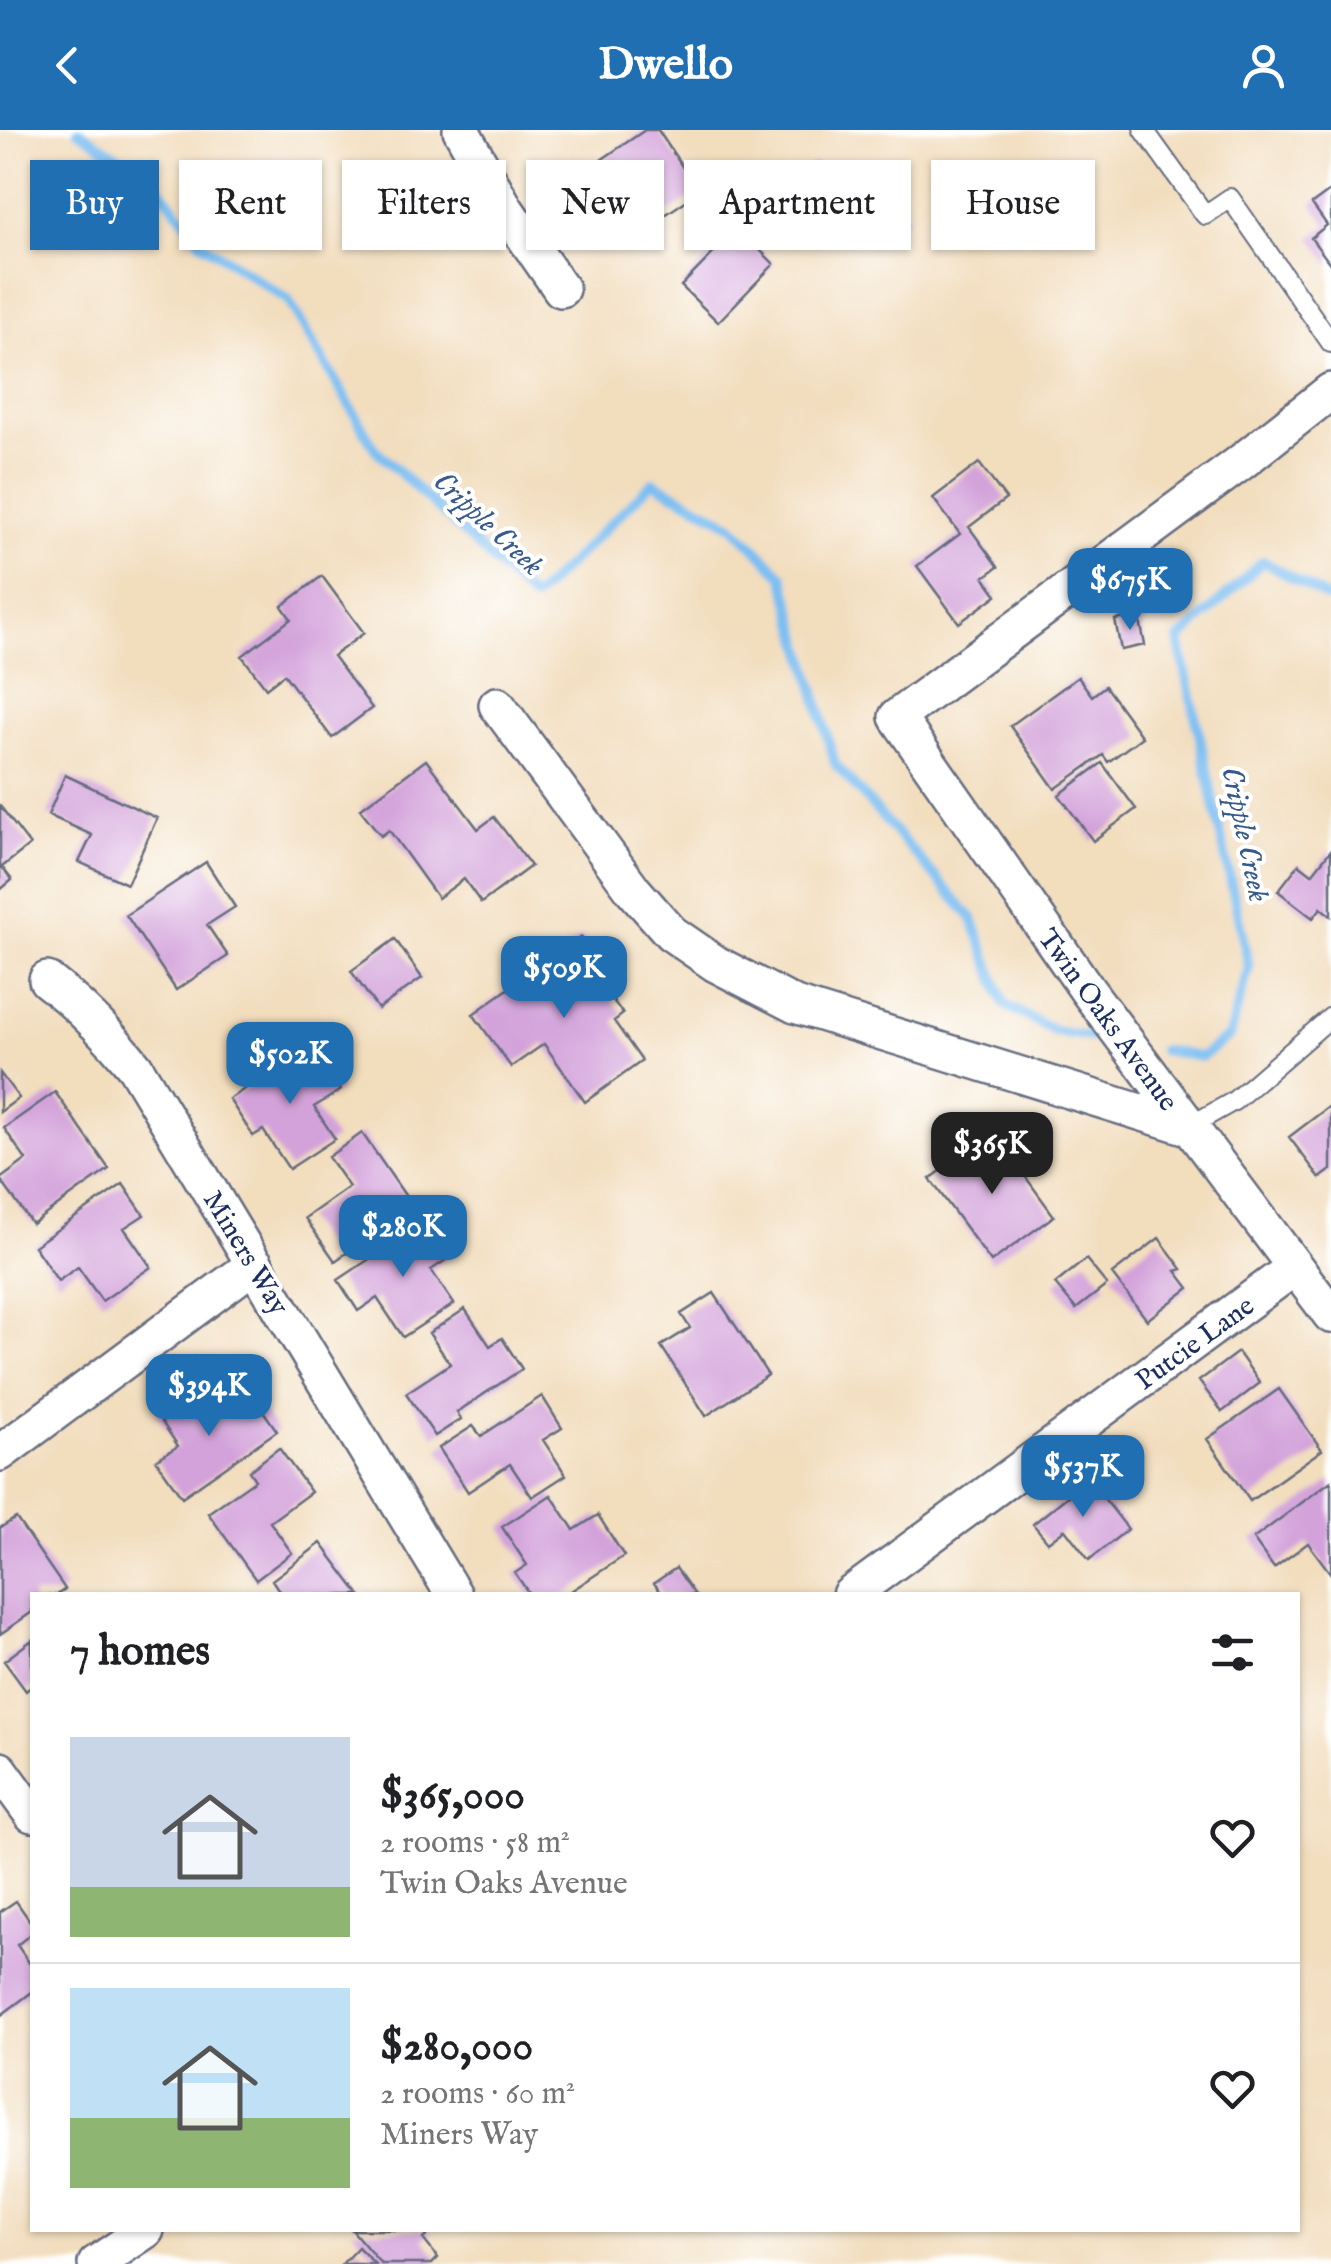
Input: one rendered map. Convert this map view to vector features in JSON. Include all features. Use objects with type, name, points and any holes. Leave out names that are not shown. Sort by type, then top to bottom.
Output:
[{"type":"street","points":[[461,130],[506,210],[562,288]]},
{"type":"street","name":"Twin Oaks Avenue","points":[[1331,391],[897,717],[1088,992],[1331,1315]]},
{"type":"street","points":[[496,705],[634,891],[671,933],[716,964],[795,1005],[1188,1127]]},
{"type":"street","name":"Miners Way","points":[[47,980],[79,1004],[135,1067],[452,1592]]},
{"type":"street","points":[[0,1453],[254,1264]]},
{"type":"street","name":"Putcie Lane","points":[[854,1592],[1295,1266]]},
{"type":"street","points":[[0,1770],[30,1811]]},
{"type":"street","points":[[96,2264],[143,2232]]},
{"type":"lane","points":[[1144,130],[1206,215],[1230,198],[1331,343]]},
{"type":"lane","points":[[1188,1127],[1234,1101],[1331,1017]]},
{"type":"building","points":[[645,130],[658,130],[684,169],[684,202],[664,216],[664,160],[601,160]]},
{"type":"building","points":[[1331,190],[1331,265],[1311,238],[1327,225],[1312,204]]},
{"type":"building","points":[[716,250],[760,250],[774,264],[718,322],[681,286]]},
{"type":"building","points":[[979,463],[1006,499],[969,527],[998,567],[984,577],[997,595],[959,623],[917,566],[960,534],[933,498]]},
{"type":"building","points":[[322,576],[364,633],[333,656],[372,708],[332,738],[284,674],[266,688],[242,656],[291,619],[282,606]]},
{"type":"building","points":[[1139,616],[1145,645],[1121,650],[1115,620]]},
{"type":"building","points":[[1078,677],[1092,696],[1105,686],[1142,737],[1108,762],[1103,755],[1055,789],[1010,726]]},
{"type":"building","points":[[426,760],[478,829],[494,817],[531,866],[481,903],[464,879],[438,898],[389,830],[381,836],[360,809]]},
{"type":"building","points":[[1102,763],[1136,809],[1093,841],[1059,795]]},
{"type":"building","points":[[65,775],[157,818],[127,884],[79,862],[92,835],[48,815]]},
{"type":"building","points":[[0,806],[30,845],[2,867],[12,880],[0,890]]},
{"type":"building","points":[[1331,850],[1331,916],[1321,908],[1313,918],[1278,891],[1299,864],[1312,874]]},
{"type":"building","points":[[206,862],[235,907],[207,925],[228,956],[176,990],[126,915]]},
{"type":"building","points":[[581,937],[610,978],[601,984],[623,1014],[614,1021],[642,1061],[585,1102],[544,1044],[511,1067],[473,1014]]},
{"type":"building","points":[[395,939],[422,978],[378,1009],[351,971]]},
{"type":"building","points":[[311,1046],[341,1090],[314,1107],[335,1139],[289,1169],[263,1130],[253,1136],[229,1099]]},
{"type":"building","points":[[0,1073],[19,1098],[0,1112]]},
{"type":"building","points":[[55,1092],[109,1169],[32,1224],[0,1179],[26,1160],[4,1128]]},
{"type":"building","points":[[1331,1105],[1331,1170],[1320,1178],[1289,1137]]},
{"type":"building","points":[[993,1132],[1054,1216],[991,1262],[930,1179]]},
{"type":"building","points":[[362,1133],[409,1201],[363,1233],[367,1239],[335,1261],[305,1218],[349,1187],[328,1157]]},
{"type":"building","points":[[123,1184],[144,1215],[124,1228],[151,1267],[102,1301],[78,1267],[58,1281],[34,1246]]},
{"type":"building","points":[[428,1220],[452,1256],[431,1270],[454,1304],[403,1337],[377,1298],[358,1311],[338,1280]]},
{"type":"building","points":[[1159,1238],[1182,1269],[1176,1271],[1189,1288],[1147,1320],[1112,1274]]},
{"type":"building","points":[[1086,1259],[1107,1285],[1076,1309],[1055,1284]]},
{"type":"building","points":[[714,1293],[768,1375],[706,1416],[661,1346],[690,1328],[681,1314]]},
{"type":"building","points":[[465,1309],[490,1346],[502,1338],[522,1369],[457,1412],[461,1419],[435,1436],[406,1393],[450,1364],[429,1333]]},
{"type":"building","points":[[1238,1352],[1260,1383],[1222,1412],[1199,1381]]},
{"type":"building","points":[[1279,1389],[1322,1450],[1250,1501],[1207,1439]]},
{"type":"building","points":[[188,1391],[208,1421],[250,1392],[277,1431],[182,1497],[156,1460],[178,1446],[156,1413]]},
{"type":"building","points":[[542,1396],[562,1428],[543,1440],[566,1475],[532,1497],[510,1464],[468,1492],[439,1448],[473,1426],[481,1436]]},
{"type":"building","points":[[279,1448],[311,1492],[270,1522],[292,1553],[256,1580],[208,1513],[255,1480],[249,1471]]},
{"type":"building","points":[[1089,1479],[1128,1529],[1089,1560],[1065,1529],[1048,1542],[1033,1524]]},
{"type":"building","points":[[1331,1481],[1331,1574],[1308,1543],[1274,1568],[1253,1539]]},
{"type":"building","points":[[551,1495],[574,1530],[598,1515],[624,1556],[570,1592],[528,1592],[515,1573],[527,1565],[502,1527]]},
{"type":"building","points":[[16,1518],[65,1589],[30,1592],[30,1613],[0,1634],[0,1528]]},
{"type":"building","points":[[321,1543],[358,1592],[280,1592],[272,1580]]},
{"type":"building","points":[[676,1568],[693,1592],[661,1592],[654,1583]]},
{"type":"building","points":[[30,1642],[30,1688],[26,1691],[4,1661]]},
{"type":"building","points":[[16,1901],[30,1921],[30,1935],[17,1945],[30,1964],[30,1994],[0,2016],[0,1912]]},
{"type":"building","points":[[354,2232],[431,2232],[423,2239],[438,2258],[432,2264],[381,2264]]},
{"type":"building","points":[[358,2247],[375,2264],[342,2264]]},
{"type":"waterway","name":"Cripple Creek","points":[[78,130],[154,181],[202,243],[288,300],[375,449],[533,599],[653,482],[731,524],[783,576],[835,764],[972,918],[1005,1005],[1054,1031],[1090,1037]]},
{"type":"waterway","name":"Cripple Creek","points":[[1162,1050],[1201,1057],[1229,1036],[1249,967],[1179,640],[1263,561],[1331,600]]}]
